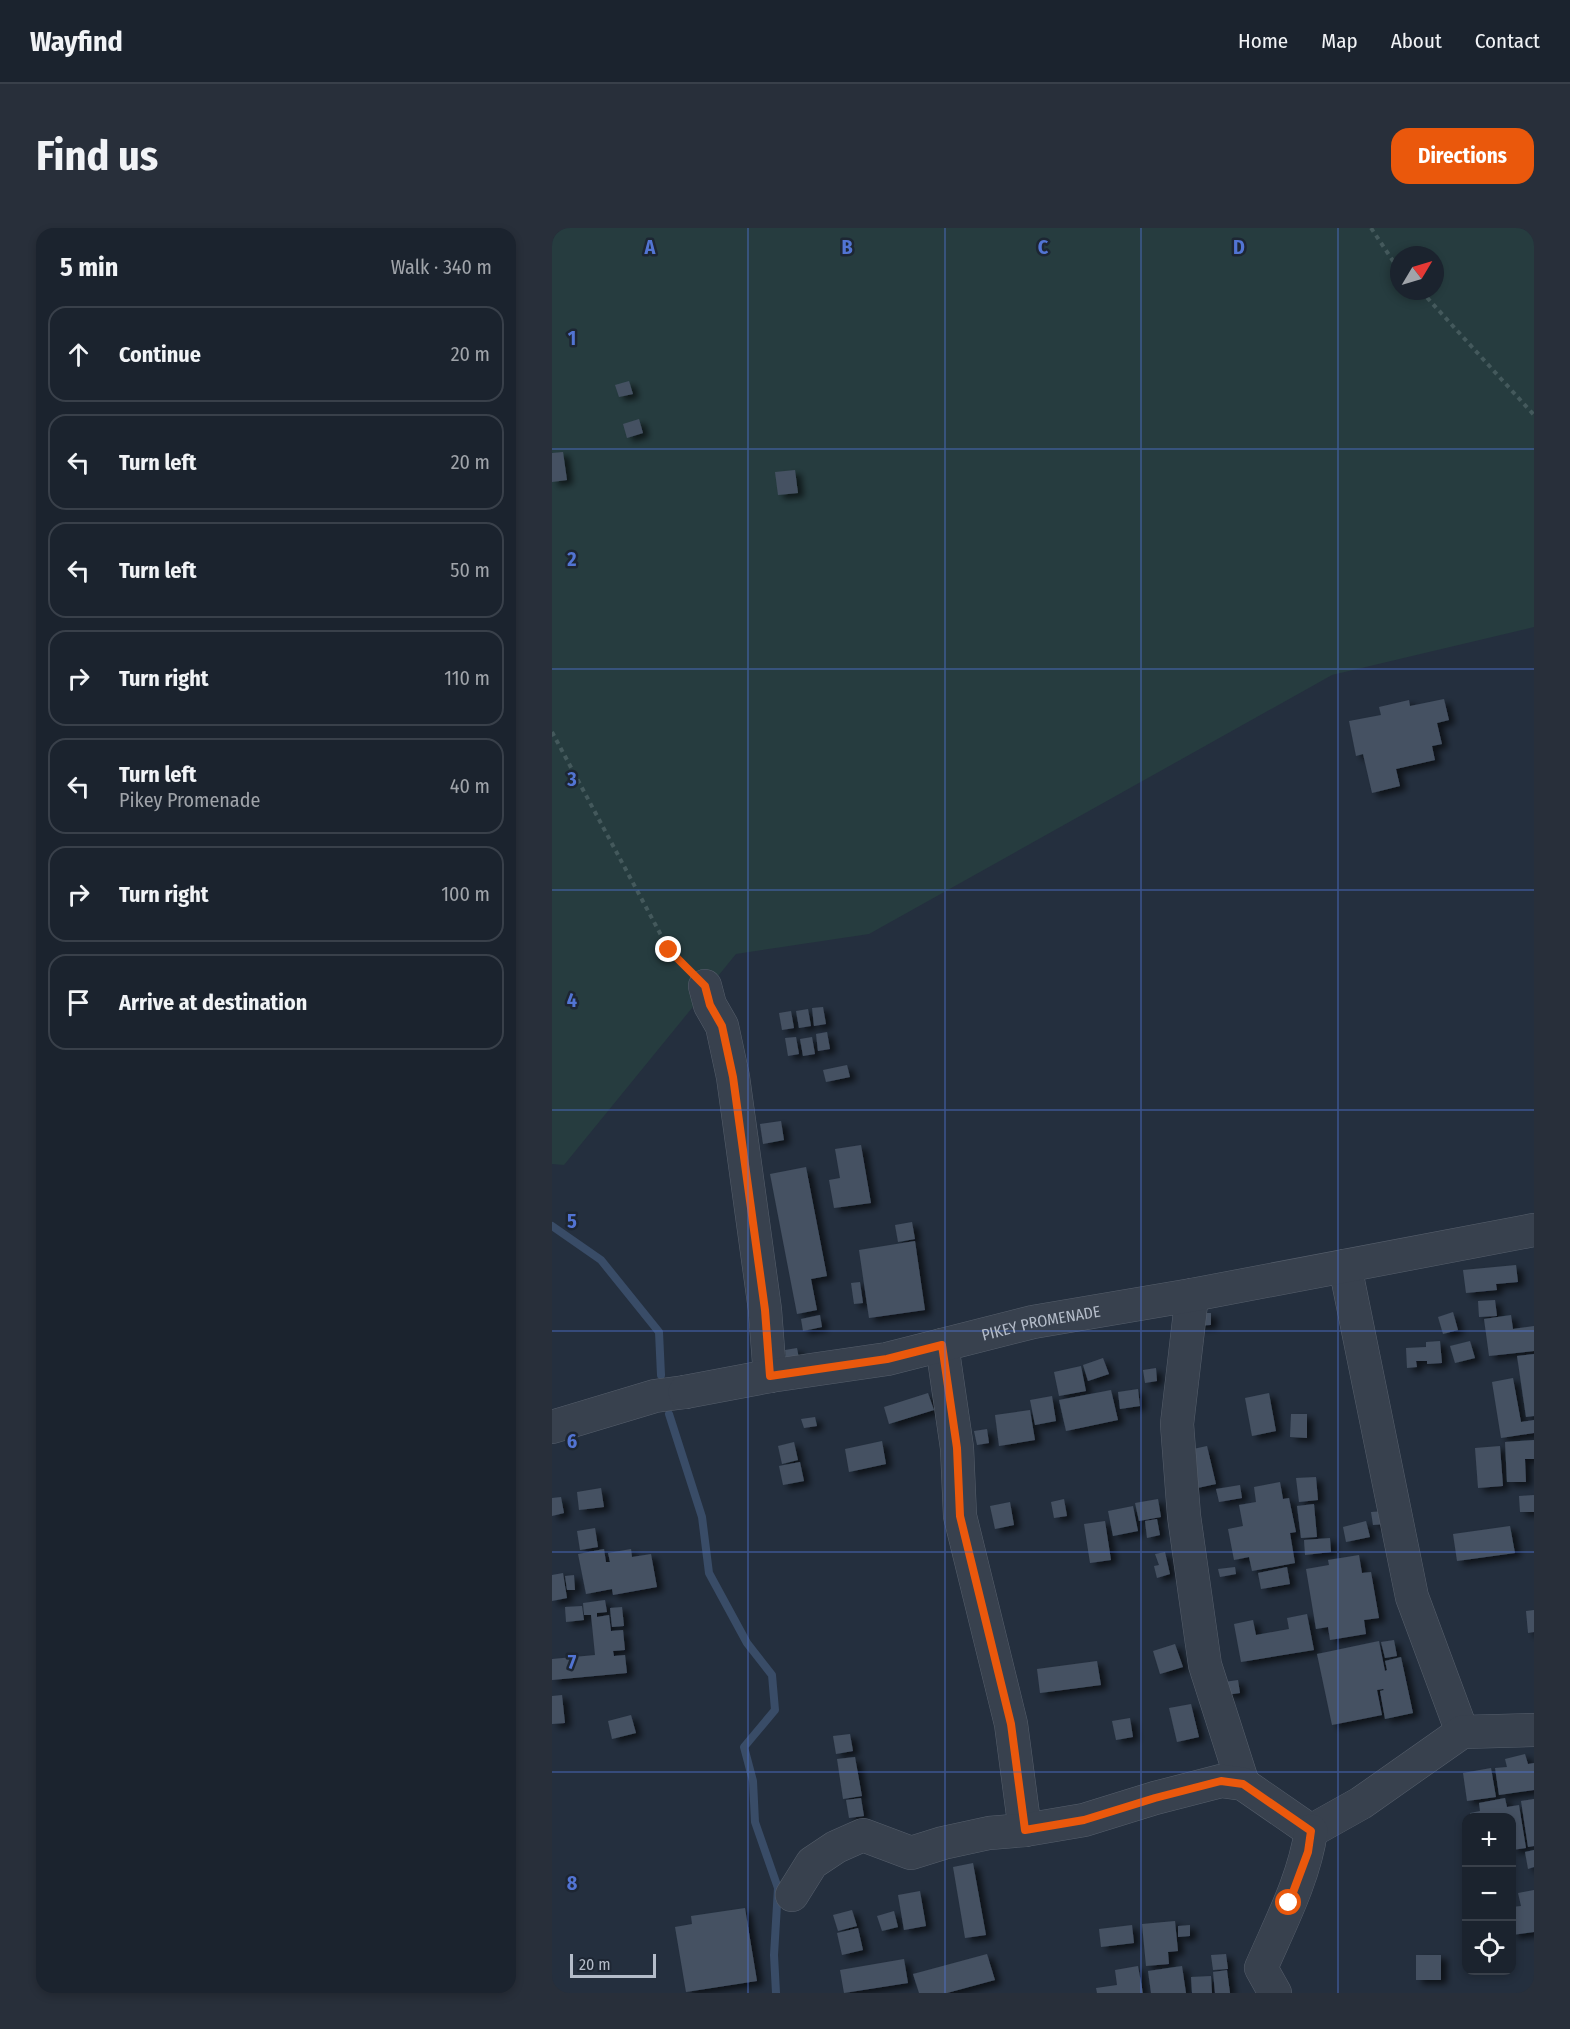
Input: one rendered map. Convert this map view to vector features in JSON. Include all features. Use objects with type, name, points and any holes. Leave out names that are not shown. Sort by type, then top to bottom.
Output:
[{"type":"street","points":[[705,986],[710,1005],[722,1026],[733,1077],[765,1310],[770,1376]]},
{"type":"street","name":"PIKEY PROMENADE","points":[[552,1427],[655,1396],[887,1359],[1033,1322],[1192,1295],[1534,1230]]},
{"type":"street","points":[[1345,1266],[1412,1597],[1462,1732]]},
{"type":"street","points":[[1192,1295],[1177,1424],[1184,1516],[1205,1665],[1243,1784]]},
{"type":"street","points":[[942,1345],[957,1448],[960,1516],[1011,1724],[1025,1830]]},
{"type":"street","points":[[1311,1831],[1361,1803],[1462,1732],[1534,1730]]},
{"type":"street","points":[[792,1895],[812,1863],[836,1847],[863,1835],[911,1853],[989,1833],[1025,1830],[1084,1820],[1221,1781],[1243,1784],[1311,1831]]},
{"type":"street","points":[[1275,1993],[1261,1968],[1308,1852],[1311,1831]]},
{"type":"path","points":[[1371,228],[1390,256]]},
{"type":"path","points":[[1429,300],[1534,415]]},
{"type":"path","points":[[552,732],[669,950],[705,986]]},
{"type":"green space","points":[[552,228],[1534,228],[1534,627],[1332,675],[869,934],[736,954],[564,1165],[552,1164]]},
{"type":"building","points":[[629,381],[633,394],[619,397],[615,385]]},
{"type":"building","points":[[639,419],[643,433],[627,438],[623,424]]},
{"type":"building","points":[[563,452],[567,480],[552,482],[552,453]]},
{"type":"building","points":[[795,470],[798,493],[778,495],[775,472]]},
{"type":"building","points":[[1444,699],[1449,720],[1437,723],[1442,744],[1432,746],[1435,760],[1396,769],[1400,786],[1372,793],[1363,754],[1356,756],[1349,721],[1381,715],[1379,707],[1409,700],[1410,706]]},
{"type":"building","points":[[823,1007],[826,1024],[814,1026],[812,1008]]},
{"type":"building","points":[[808,1009],[811,1026],[799,1028],[796,1011]]},
{"type":"building","points":[[791,1011],[794,1028],[782,1030],[779,1013]]},
{"type":"building","points":[[827,1032],[830,1049],[818,1051],[816,1034]]},
{"type":"building","points":[[796,1037],[799,1054],[788,1056],[785,1038]]},
{"type":"building","points":[[812,1037],[815,1054],[803,1056],[800,1039]]},
{"type":"building","points":[[847,1065],[850,1077],[826,1082],[823,1070]]},
{"type":"building","points":[[781,1121],[784,1140],[763,1144],[760,1124]]},
{"type":"building","points":[[861,1145],[871,1203],[834,1208],[829,1180],[840,1178],[835,1149]]},
{"type":"building","points":[[806,1167],[827,1276],[811,1279],[817,1310],[797,1314],[770,1174]]},
{"type":"building","points":[[912,1222],[915,1239],[898,1242],[895,1225]]},
{"type":"building","points":[[915,1241],[925,1310],[869,1318],[859,1250]]},
{"type":"building","points":[[1516,1265],[1518,1282],[1496,1284],[1497,1290],[1466,1293],[1463,1270]]},
{"type":"building","points":[[860,1282],[863,1303],[854,1304],[851,1283]]},
{"type":"building","points":[[1495,1300],[1497,1316],[1479,1317],[1478,1301]]},
{"type":"building","points":[[1453,1312],[1458,1330],[1443,1334],[1438,1317]]},
{"type":"building","points":[[1192,1313],[1211,1313],[1211,1325],[1192,1326]]},
{"type":"building","points":[[820,1315],[822,1327],[803,1331],[801,1319]]},
{"type":"building","points":[[1511,1315],[1513,1329],[1534,1326],[1534,1351],[1489,1356],[1484,1319]]},
{"type":"building","points":[[1440,1341],[1442,1363],[1427,1364],[1427,1361],[1416,1361],[1417,1367],[1407,1368],[1406,1348],[1426,1347],[1426,1342]]},
{"type":"building","points":[[1470,1341],[1475,1358],[1455,1363],[1450,1346]]},
{"type":"building","points":[[797,1348],[800,1364],[788,1367],[785,1350]]},
{"type":"building","points":[[1534,1354],[1534,1416],[1526,1417],[1517,1356]]},
{"type":"building","points":[[1103,1358],[1109,1374],[1088,1381],[1083,1365]]},
{"type":"building","points":[[1081,1366],[1086,1391],[1059,1396],[1054,1372]]},
{"type":"building","points":[[1156,1368],[1157,1381],[1145,1383],[1143,1370]]},
{"type":"building","points":[[1513,1378],[1521,1422],[1534,1420],[1534,1433],[1501,1438],[1492,1382]]},
{"type":"building","points":[[1138,1389],[1140,1406],[1120,1409],[1118,1392]]},
{"type":"building","points":[[1111,1390],[1118,1420],[1066,1431],[1059,1400]]},
{"type":"building","points":[[928,1393],[934,1410],[889,1424],[884,1407]]},
{"type":"building","points":[[1269,1393],[1276,1431],[1252,1436],[1245,1398]]},
{"type":"building","points":[[1052,1396],[1056,1421],[1035,1425],[1030,1400]]},
{"type":"building","points":[[1030,1410],[1035,1440],[999,1446],[995,1415]]},
{"type":"building","points":[[1291,1414],[1307,1414],[1307,1438],[1290,1437]]},
{"type":"building","points":[[815,1417],[817,1426],[804,1428],[801,1419]]},
{"type":"building","points":[[987,1429],[989,1443],[977,1445],[974,1431]]},
{"type":"building","points":[[1534,1440],[1534,1459],[1525,1459],[1526,1482],[1507,1482],[1505,1442]]},
{"type":"building","points":[[882,1441],[886,1464],[849,1472],[845,1449]]},
{"type":"building","points":[[794,1442],[798,1460],[782,1464],[778,1446]]},
{"type":"building","points":[[1207,1446],[1216,1484],[1193,1489],[1184,1451]]},
{"type":"building","points":[[1500,1446],[1503,1486],[1478,1488],[1475,1448]]},
{"type":"building","points":[[800,1462],[804,1481],[783,1485],[779,1466]]},
{"type":"building","points":[[1316,1477],[1318,1500],[1299,1502],[1296,1478]]},
{"type":"building","points":[[1280,1482],[1283,1499],[1289,1498],[1296,1532],[1290,1533],[1295,1563],[1252,1571],[1249,1557],[1234,1560],[1228,1529],[1243,1526],[1239,1505],[1256,1502],[1254,1487]]},
{"type":"building","points":[[1240,1485],[1242,1498],[1219,1502],[1216,1489]]},
{"type":"building","points":[[601,1488],[604,1507],[579,1510],[577,1492]]},
{"type":"building","points":[[1534,1495],[1534,1512],[1520,1512],[1519,1496]]},
{"type":"building","points":[[561,1497],[564,1513],[552,1516],[552,1498]]},
{"type":"building","points":[[1064,1499],[1067,1516],[1054,1518],[1051,1502]]},
{"type":"building","points":[[1158,1499],[1161,1517],[1139,1521],[1135,1503]]},
{"type":"building","points":[[1010,1502],[1014,1525],[995,1529],[990,1506]]},
{"type":"building","points":[[1314,1504],[1317,1537],[1301,1538],[1297,1506]]},
{"type":"building","points":[[1133,1506],[1138,1531],[1113,1536],[1108,1511]]},
{"type":"building","points":[[1385,1511],[1386,1524],[1373,1525],[1371,1512]]},
{"type":"building","points":[[1157,1519],[1160,1535],[1147,1538],[1145,1521]]},
{"type":"building","points":[[1105,1521],[1111,1560],[1090,1563],[1084,1524]]},
{"type":"building","points":[[1366,1521],[1370,1537],[1346,1542],[1343,1527]]},
{"type":"building","points":[[1510,1526],[1515,1553],[1457,1561],[1453,1534]]},
{"type":"building","points":[[595,1528],[598,1547],[580,1550],[577,1531]]},
{"type":"building","points":[[1330,1538],[1331,1552],[1305,1555],[1304,1540]]},
{"type":"building","points":[[604,1549],[606,1562],[610,1562],[608,1553],[631,1549],[632,1557],[651,1554],[657,1587],[613,1595],[612,1589],[586,1594],[578,1554]]},
{"type":"building","points":[[1165,1552],[1170,1574],[1157,1578],[1154,1566],[1159,1565],[1155,1554]]},
{"type":"building","points":[[1359,1555],[1362,1573],[1371,1572],[1379,1618],[1364,1620],[1366,1634],[1330,1640],[1328,1627],[1316,1629],[1306,1569],[1329,1565],[1328,1560]]},
{"type":"building","points":[[1235,1567],[1236,1574],[1220,1577],[1218,1569]]},
{"type":"building","points":[[1287,1567],[1290,1584],[1261,1589],[1258,1573]]},
{"type":"building","points":[[563,1573],[567,1598],[552,1601],[552,1575]]},
{"type":"building","points":[[574,1575],[575,1590],[567,1590],[565,1576]]},
{"type":"building","points":[[605,1600],[607,1612],[597,1613],[597,1617],[609,1615],[611,1631],[623,1630],[625,1650],[613,1651],[614,1656],[625,1655],[627,1673],[552,1680],[552,1659],[595,1655],[591,1615],[584,1615],[583,1603]]},
{"type":"building","points":[[582,1606],[584,1620],[566,1622],[565,1607]]},
{"type":"building","points":[[622,1607],[624,1626],[612,1627],[610,1608]]},
{"type":"building","points":[[1534,1610],[1534,1632],[1528,1633],[1526,1611]]},
{"type":"building","points":[[1307,1614],[1314,1650],[1241,1662],[1234,1624],[1253,1620],[1256,1635],[1289,1629],[1287,1618]]},
{"type":"building","points":[[1394,1640],[1397,1656],[1385,1658],[1381,1642]]},
{"type":"building","points":[[1379,1641],[1385,1671],[1387,1670],[1385,1661],[1401,1657],[1413,1713],[1385,1719],[1380,1691],[1383,1689],[1377,1690],[1382,1715],[1332,1725],[1317,1654]]},
{"type":"building","points":[[1175,1644],[1183,1667],[1160,1674],[1153,1651]]},
{"type":"building","points":[[1097,1661],[1101,1685],[1040,1693],[1037,1669]]},
{"type":"building","points":[[1238,1680],[1240,1693],[1226,1695],[1224,1682]]},
{"type":"building","points":[[562,1695],[565,1723],[552,1724],[552,1696]]},
{"type":"building","points":[[1191,1704],[1199,1737],[1177,1742],[1169,1708]]},
{"type":"building","points":[[631,1715],[636,1733],[612,1739],[608,1721]]},
{"type":"building","points":[[1130,1718],[1133,1737],[1116,1740],[1112,1721]]},
{"type":"building","points":[[850,1734],[853,1751],[836,1754],[833,1736]]},
{"type":"building","points":[[1525,1754],[1528,1764],[1534,1763],[1534,1790],[1499,1795],[1495,1768],[1507,1767],[1505,1759]]},
{"type":"building","points":[[855,1757],[862,1796],[843,1799],[837,1759]]},
{"type":"building","points":[[1491,1768],[1496,1797],[1467,1801],[1463,1773]]},
{"type":"building","points":[[861,1798],[864,1816],[849,1818],[846,1800]]},
{"type":"building","points":[[1505,1798],[1507,1807],[1519,1805],[1526,1848],[1516,1849],[1516,1813],[1470,1813],[1480,1811],[1479,1803]]},
{"type":"building","points":[[1534,1799],[1534,1846],[1528,1847],[1521,1801]]},
{"type":"building","points":[[1534,1850],[1534,1867],[1528,1869],[1525,1852]]},
{"type":"building","points":[[973,1863],[986,1935],[965,1938],[953,1867]]},
{"type":"building","points":[[1534,1890],[1534,1932],[1516,1934],[1516,1907],[1521,1906],[1518,1893]]},
{"type":"building","points":[[920,1891],[926,1926],[904,1930],[898,1895]]},
{"type":"building","points":[[745,1908],[757,1981],[686,1992],[675,1927],[692,1924],[691,1916]]},
{"type":"building","points":[[852,1910],[857,1926],[838,1931],[833,1915]]},
{"type":"building","points":[[894,1911],[898,1927],[882,1931],[877,1916]]},
{"type":"building","points":[[1175,1921],[1178,1951],[1168,1952],[1169,1964],[1146,1966],[1142,1924]]},
{"type":"building","points":[[1132,1925],[1134,1943],[1101,1947],[1099,1929]]},
{"type":"building","points":[[1190,1925],[1190,1936],[1178,1937],[1178,1926]]},
{"type":"building","points":[[858,1928],[863,1950],[842,1955],[837,1933]]},
{"type":"building","points":[[987,1954],[995,1980],[947,1993],[919,1993],[913,1974]]},
{"type":"building","points":[[1226,1954],[1228,1969],[1213,1970],[1211,1955]]},
{"type":"building","points":[[1416,1955],[1441,1955],[1441,1980],[1416,1980]]},
{"type":"building","points":[[904,1959],[908,1983],[844,1993],[840,1970]]},
{"type":"building","points":[[1138,1966],[1143,1993],[1097,1993],[1096,1988],[1117,1985],[1115,1970]]},
{"type":"building","points":[[1182,1966],[1186,1993],[1151,1993],[1148,1971]]},
{"type":"building","points":[[1227,1970],[1230,1993],[1215,1993],[1213,1972]]},
{"type":"building","points":[[1211,1976],[1212,1993],[1192,1993],[1191,1977]]},
{"type":"waterway","points":[[552,1226],[601,1260],[659,1332],[661,1375]]},
{"type":"waterway","points":[[669,1414],[702,1517],[709,1573],[747,1643],[772,1675],[775,1710],[744,1747],[753,1781],[755,1822],[778,1888],[774,1955],[776,1993]]},
{"type":"route","points":[[669,950],[705,986],[710,1005],[722,1026],[733,1077],[765,1310],[770,1376],[887,1359],[942,1345],[957,1448],[960,1516],[1011,1724],[1025,1830],[1084,1820],[1221,1781],[1243,1784],[1311,1831],[1308,1852],[1289,1903]]}]
